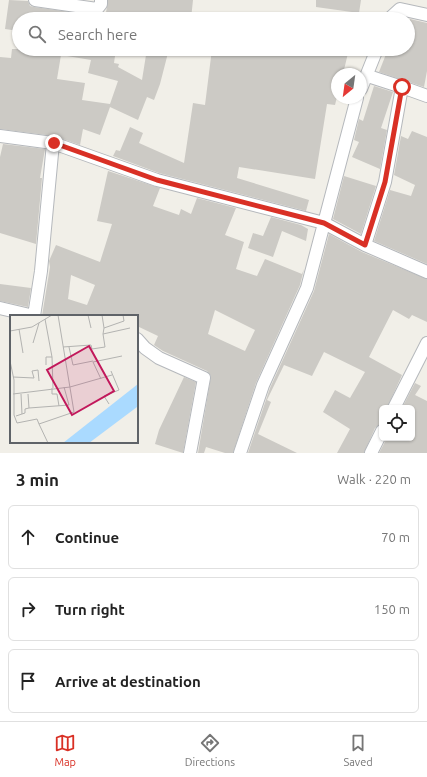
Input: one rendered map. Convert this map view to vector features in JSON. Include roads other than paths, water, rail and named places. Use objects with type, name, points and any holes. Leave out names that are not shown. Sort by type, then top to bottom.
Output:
[{"type":"street","points":[[34,0],[97,9],[101,4],[101,0]]},
{"type":"street","points":[[397,12],[400,9],[427,14]]},
{"type":"street","points":[[375,56],[368,76],[427,96]]},
{"type":"street","points":[[365,245],[385,182],[402,87]]},
{"type":"street","points":[[240,453],[263,385],[307,288],[355,104]]},
{"type":"street","points":[[0,136],[54,143],[157,180],[324,223],[365,245],[427,272]]},
{"type":"street","points":[[33,315],[40,271],[54,143]]},
{"type":"street","points":[[0,308],[29,315]]},
{"type":"street","points":[[138,340],[145,348],[160,358],[204,378],[190,453]]},
{"type":"street","points":[[396,405],[427,343]]},
{"type":"street","points":[[371,453],[379,437]]}]
